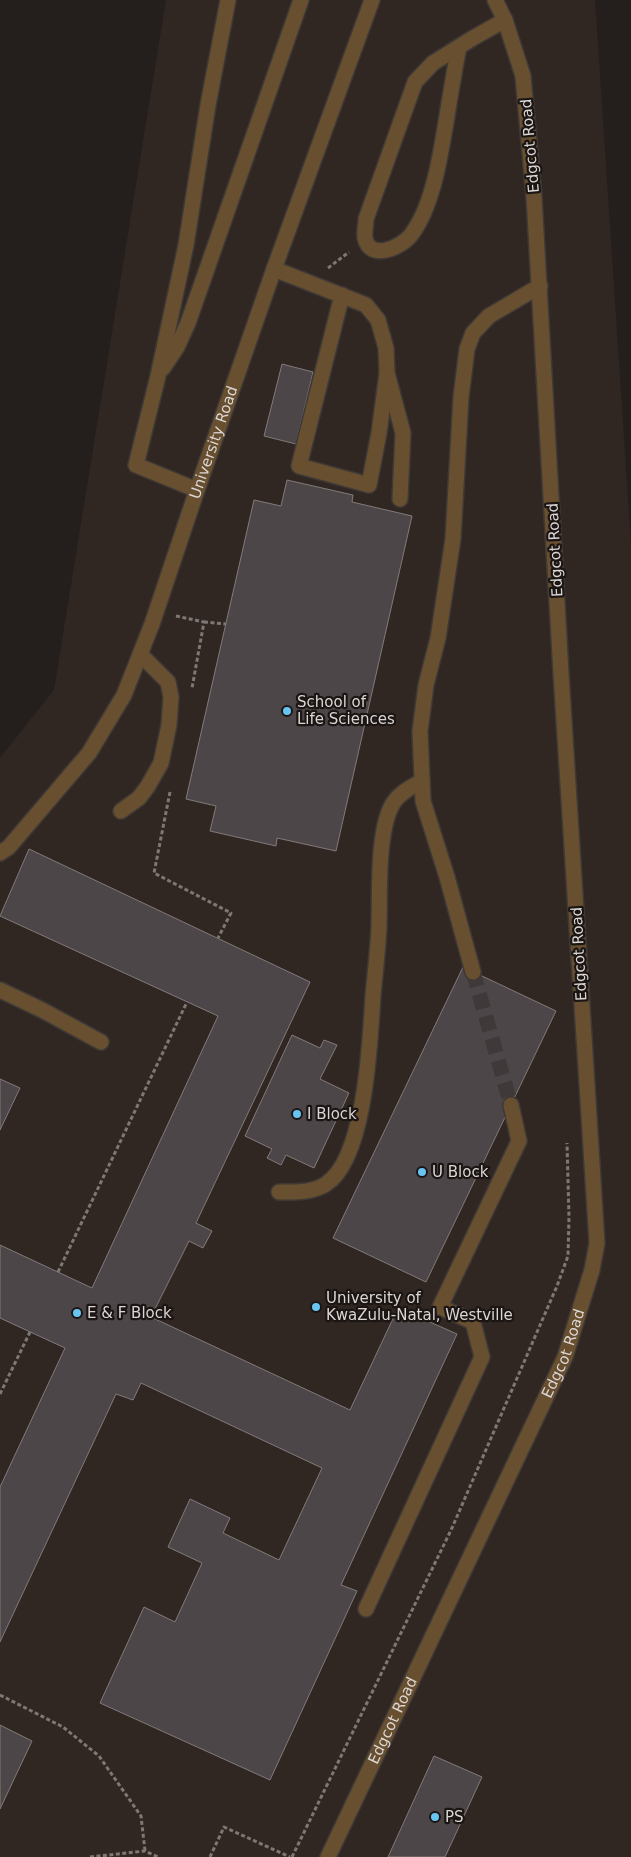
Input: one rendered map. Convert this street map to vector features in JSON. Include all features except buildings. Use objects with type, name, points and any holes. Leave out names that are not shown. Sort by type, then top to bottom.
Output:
[{"type":"street","points":[[197,490],[136,465],[158,376],[186,245],[208,105],[228,0]]},
{"type":"street","points":[[158,376],[177,346],[188,323],[301,0]]},
{"type":"street","name":"University Road","points":[[0,853],[9,846],[89,753],[124,695],[152,624],[274,269],[372,0]]},
{"type":"street","name":"Edgcot Road","points":[[328,1857],[565,1357],[592,1270],[597,1243],[534,197],[523,76],[506,20],[495,0]]},
{"type":"street","points":[[459,47],[434,182],[425,209],[411,235],[400,246],[389,250],[378,250],[370,246],[365,239],[366,219],[415,82],[433,63],[459,47],[506,20]]},
{"type":"street","points":[[274,269],[307,283],[342,295],[366,305],[378,320],[386,348],[387,373],[379,433],[369,485],[299,466],[342,295]]},
{"type":"street","points":[[473,972],[447,877],[423,801],[420,731],[426,685],[438,638],[453,539],[461,398],[467,348],[473,333],[489,316],[540,286]]},
{"type":"street","points":[[387,373],[403,433],[400,499]]},
{"type":"street","points":[[121,811],[139,798],[161,763],[168,725],[170,697],[168,682],[140,654]]},
{"type":"street","points":[[278,1192],[315,1190],[328,1183],[343,1163],[356,1130],[364,1098],[369,1055],[379,929],[383,838],[390,808],[396,799],[404,791],[422,781]]},
{"type":"street","points":[[0,990],[101,1042]]},
{"type":"street","points":[[366,1609],[482,1357],[473,1322],[440,1307],[518,1141],[511,1105]]},
{"type":"path","points":[[307,283],[365,239]]},
{"type":"path","points":[[170,615],[204,622],[226,624]]},
{"type":"path","points":[[192,690],[204,622]]},
{"type":"path","points":[[172,786],[154,873],[231,913],[218,938]]},
{"type":"path","points":[[58,1272],[187,1002]]},
{"type":"path","points":[[210,1857],[224,1827],[291,1857],[452,1528],[557,1286],[568,1256],[567,1142]]},
{"type":"path","points":[[0,1394],[30,1332]]},
{"type":"path","points":[[0,1695],[63,1727],[98,1756],[141,1816],[145,1851]]},
{"type":"path","points":[[90,1857],[145,1851],[158,1857]]},
{"type":"shaded area","name":"University of KwaZulu-Natal, Westville","points":[[166,0],[595,0],[631,545],[631,1857],[0,1857],[0,758],[54,690]]},
{"type":"tunnel","points":[[473,972],[511,1105]]},
{"type":"place","name":"School of Life Sciences","points":[[287,711]]},
{"type":"place","name":"I Block","points":[[297,1114]]},
{"type":"place","name":"U Block","points":[[422,1172]]},
{"type":"place","name":"University of KwaZulu-Natal, Westville","points":[[316,1307]]},
{"type":"place","name":"E & F Block","points":[[77,1313]]},
{"type":"place","name":"PS","points":[[435,1817]]}]
